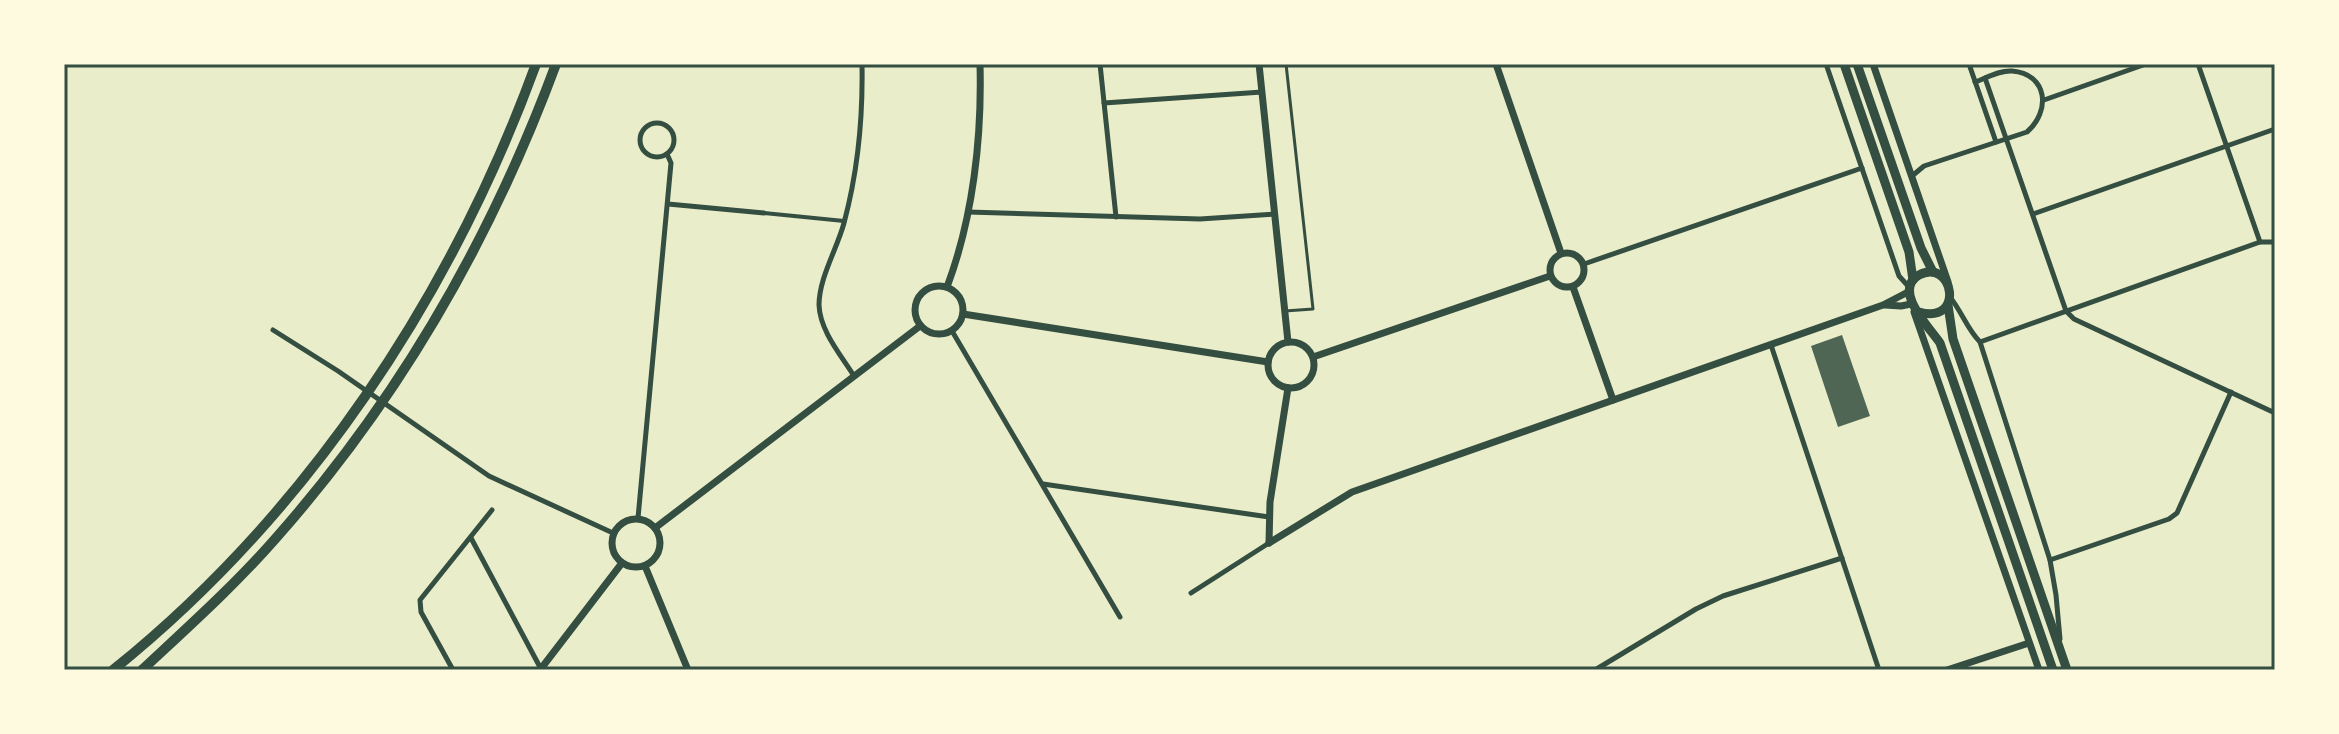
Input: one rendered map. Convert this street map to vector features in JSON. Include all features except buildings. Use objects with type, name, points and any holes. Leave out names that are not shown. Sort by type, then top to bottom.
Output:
[{"type":"highway","points":[[113,670],[208,584],[258,531],[357,410],[409,329],[473,213],[502,153],[536,64]]},
{"type":"highway","points":[[142,670],[220,597],[276,538],[335,467],[424,340],[519,159],[556,64]]},
{"type":"highway","points":[[1844,64],[1909,252],[1914,307],[1940,343],[2053,670]]},
{"type":"highway","points":[[1857,64],[1921,248],[1933,272]]},
{"type":"highway","points":[[1910,286],[1922,273],[1933,272],[1949,284],[1953,339],[2067,670]]},
{"type":"highway","points":[[1914,307],[1929,315],[1940,312],[1949,301]]},
{"type":"street","points":[[854,376],[829,336],[821,319],[819,304],[844,221],[859,144],[862,64]]},
{"type":"street","points":[[947,287],[968,212],[976,151],[980,64]]},
{"type":"street","points":[[1100,64],[1116,217]]},
{"type":"street","points":[[1259,64],[1288,342]]},
{"type":"street","points":[[1496,64],[1561,253]]},
{"type":"street","points":[[1191,593],[1352,492],[1883,305],[1910,286],[1899,276],[1826,64]]},
{"type":"street","points":[[1873,64],[1949,284]]},
{"type":"street","points":[[1969,64],[1996,142]]},
{"type":"street","points":[[2044,100],[2146,64]]},
{"type":"street","points":[[2198,64],[2260,242]]},
{"type":"street","points":[[1912,176],[1924,166],[2027,132],[2036,124],[2044,100],[2038,84],[2025,73],[2008,70],[1975,82]]},
{"type":"street","points":[[1985,78],[2066,311],[2074,319],[2275,413]]},
{"type":"street","points":[[1104,103],[1262,92]]},
{"type":"street","points":[[656,123],[667,126],[673,134],[673,145],[667,154],[657,157],[647,154],[640,145],[640,135],[646,126],[656,123]]},
{"type":"street","points":[[2033,214],[2275,129]]},
{"type":"street","points":[[638,518],[668,204],[671,163],[667,154]]},
{"type":"street","points":[[1908,164],[1924,166]]},
{"type":"street","points":[[1584,264],[1862,168]]},
{"type":"street","points":[[668,204],[844,221]]},
{"type":"street","points":[[968,212],[1200,219],[1275,214]]},
{"type":"street","points":[[1980,342],[2260,242],[2275,242]]},
{"type":"street","points":[[1561,253],[1575,254],[1584,264],[1584,278],[1573,287],[1559,286],[1550,276],[1551,262],[1561,253]]},
{"type":"street","points":[[1313,357],[1550,276]]},
{"type":"street","points":[[935,286],[947,287],[956,293],[962,303],[963,314],[952,331],[941,335],[929,333],[920,326],[915,314],[916,302],[923,291],[935,286]]},
{"type":"street","points":[[1573,287],[1613,400]]},
{"type":"street","points":[[1949,301],[1963,314],[1970,332],[1980,342],[2050,560],[2061,652]]},
{"type":"street","points":[[1883,305],[1914,307],[2039,670]]},
{"type":"street","points":[[963,314],[1268,362]]},
{"type":"street","points":[[655,528],[920,326]]},
{"type":"street","points":[[273,330],[338,371],[489,476],[613,533]]},
{"type":"street","points":[[952,331],[1120,617]]},
{"type":"street","points":[[1288,342],[1307,348],[1313,357],[1314,369],[1309,380],[1300,387],[1288,388],[1277,384],[1269,374],[1271,352],[1288,342]]},
{"type":"street","points":[[1771,345],[1879,670]]},
{"type":"street","points":[[1269,543],[1269,517],[1288,388]]},
{"type":"street","points":[[2050,560],[2169,519],[2177,513],[2231,392]]},
{"type":"street","points":[[1042,484],[1269,517]]},
{"type":"street","points":[[453,670],[421,612],[420,600],[492,510]]},
{"type":"street","points":[[628,519],[648,521],[655,528],[660,538],[660,549],[645,566],[633,567],[622,563],[614,555],[611,544],[613,533],[628,519]]},
{"type":"street","points":[[471,538],[540,670],[622,563]]},
{"type":"street","points":[[1595,670],[1723,596],[1842,558]]},
{"type":"street","points":[[645,566],[688,670]]},
{"type":"street","points":[[1947,670],[2029,643]]},
{"type":"lane","points":[[1285,311],[1313,309],[1286,64]]}]
